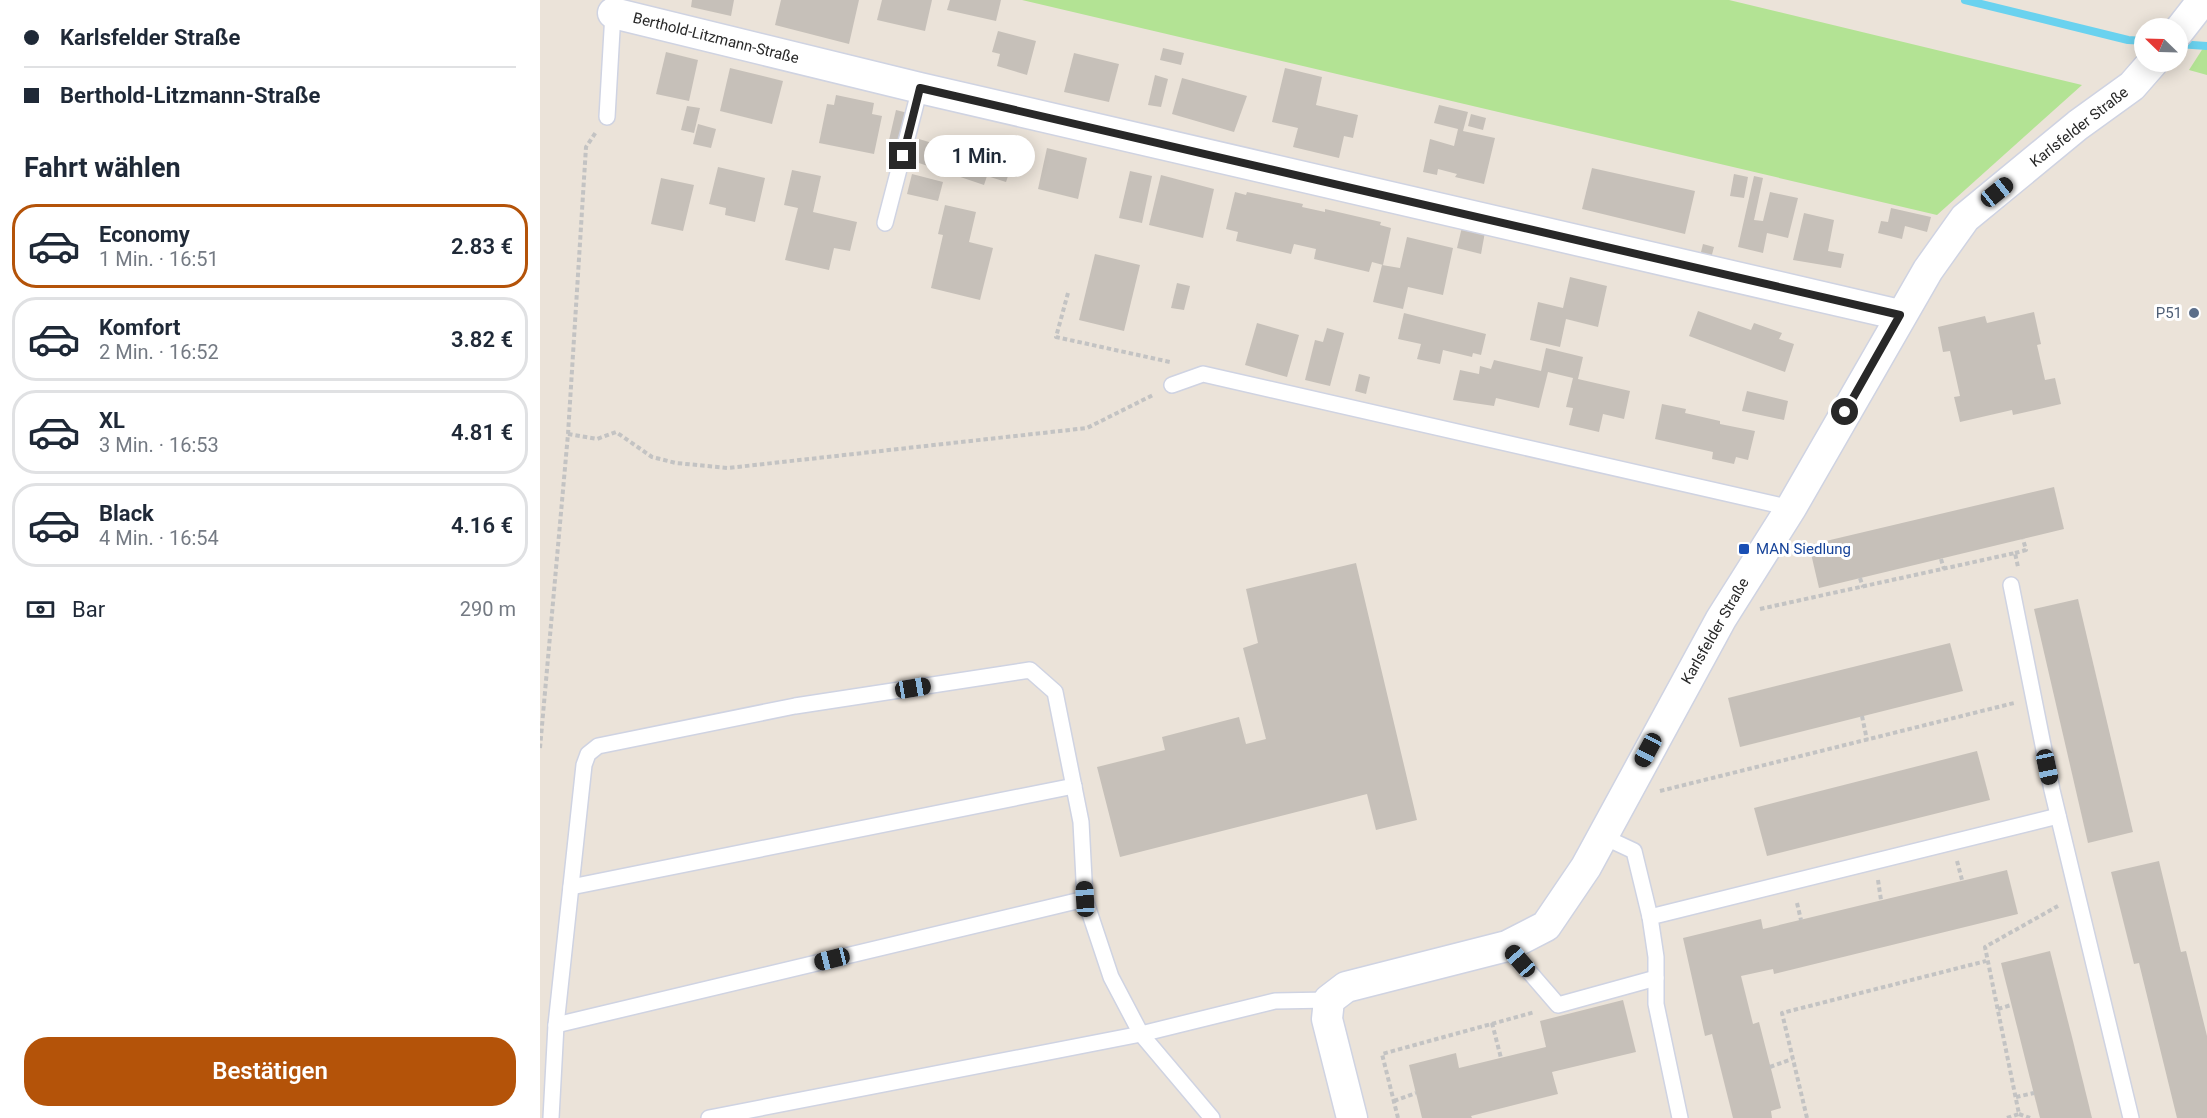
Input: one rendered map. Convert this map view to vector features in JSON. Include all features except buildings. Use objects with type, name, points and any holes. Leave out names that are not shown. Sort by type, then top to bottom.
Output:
[{"type":"street","name":"Berthold-Litzmann-Straße","points":[[613,13],[920,88],[1900,315]]},
{"type":"street","name":"Karlsfelder Straße","points":[[1329,1000],[1346,987],[1507,946],[1546,926],[1586,867],[1721,619],[1791,508],[1900,315],[1928,270],[1965,218],[2078,125],[2132,86],[2144,72]]},
{"type":"street","points":[[1329,1000],[1327,1019],[1352,1118]]},
{"type":"lane","name":"Berthold-Litzmann-Straße","points":[[607,117],[613,13]]},
{"type":"lane","points":[[885,223],[920,88]]},
{"type":"lane","points":[[1172,385],[1203,374],[1791,508]]},
{"type":"lane","points":[[2011,585],[2032,699],[2058,816],[2131,1118]]},
{"type":"lane","points":[[551,1118],[556,1025],[584,765],[588,754],[598,746],[795,706],[1030,670],[1055,692],[1081,822],[1085,899],[1111,977],[1141,1034],[1212,1118]]},
{"type":"lane","points":[[571,887],[1074,786]]},
{"type":"lane","points":[[1650,917],[2058,816]]},
{"type":"lane","points":[[1602,836],[1634,851],[1650,917],[1656,957],[1656,1004],[1680,1118]]},
{"type":"lane","points":[[556,1025],[1085,899]]},
{"type":"lane","points":[[1507,946],[1558,1005],[1656,978]]},
{"type":"lane","points":[[709,1118],[1141,1034],[1275,1001],[1329,1000]]},
{"type":"path","points":[[540,748],[568,434],[586,147],[607,117]]},
{"type":"path","points":[[1068,293],[1056,336],[1172,363],[1203,374]]},
{"type":"path","points":[[568,434],[597,439],[616,432],[652,457],[676,463],[728,468],[1087,428],[1172,385]]},
{"type":"path","points":[[1721,619],[2026,550],[2023,539]]},
{"type":"path","points":[[2011,585],[2019,575],[2014,553]]},
{"type":"path","points":[[1941,559],[1944,569]]},
{"type":"path","points":[[1860,578],[1863,587]]},
{"type":"path","points":[[1621,800],[2032,699]]},
{"type":"path","points":[[1862,717],[1867,740]]},
{"type":"path","points":[[2019,1114],[1986,962],[1985,947],[2077,894]]},
{"type":"path","points":[[1807,1118],[1782,1013],[1986,962]]},
{"type":"path","points":[[1398,1118],[1382,1054],[1558,1005]]},
{"type":"path","points":[[1998,1009],[2011,1005]]},
{"type":"path","points":[[1492,1023],[1501,1058]]},
{"type":"path","points":[[1770,1066],[1792,1059]]},
{"type":"path","points":[[2016,1097],[2034,1093]]},
{"type":"path","points":[[1394,1101],[1416,1094]]},
{"type":"path","points":[[2007,1118],[2019,1114],[2030,1118]]},
{"type":"green space","points":[[1022,0],[1729,0],[2082,85],[1937,215]]},
{"type":"green space","points":[[2207,42],[2207,75],[2189,70]]},
{"type":"waterway","points":[[1965,0],[2134,40]]},
{"type":"waterway","points":[[2188,45],[2207,46]]},
{"type":"place","name":"P51","points":[[2194,313]]},
{"type":"place","name":"MAN Siedlung","points":[[1744,549]]},
{"type":"route","points":[[903,156],[920,88],[1900,315],[1845,412]]}]
